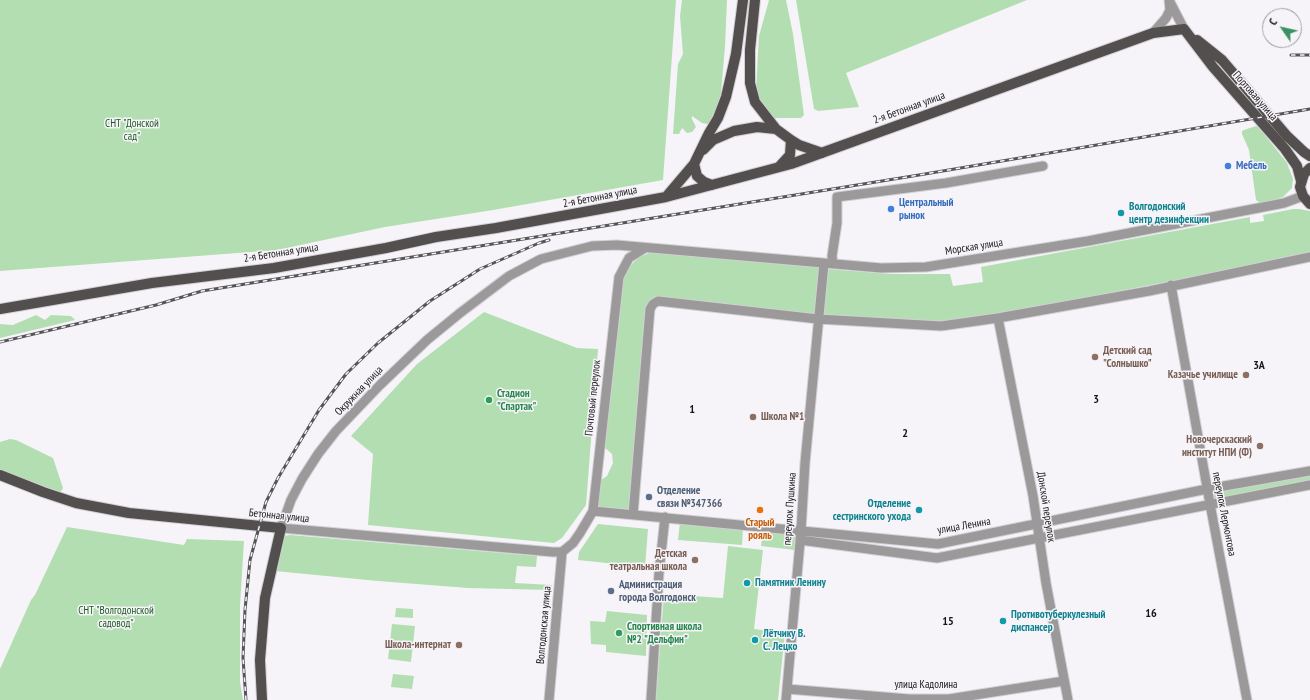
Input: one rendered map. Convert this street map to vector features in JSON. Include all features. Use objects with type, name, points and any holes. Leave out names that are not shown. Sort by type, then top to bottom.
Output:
[{"type":"main road","points":[[666,197],[694,164],[723,106],[730,86],[744,0]]},
{"type":"main road","points":[[755,0],[750,50],[750,84],[755,102],[776,129],[799,145],[822,153]]},
{"type":"main road","name":"2-я Бетонная улица","points":[[0,309],[152,283],[274,268],[386,248],[436,237],[504,227],[666,197],[779,167],[822,153],[1153,33],[1184,29]]},
{"type":"main road","name":"Портовая улица","points":[[1184,29],[1222,60],[1287,136],[1310,156]]},
{"type":"main road","name":"Портовая улица","points":[[1184,29],[1213,67],[1285,148],[1297,166],[1303,196]]},
{"type":"main road","points":[[1213,67],[1217,60],[1222,60]]},
{"type":"main road","points":[[699,154],[713,140],[734,131],[757,127],[776,129]]},
{"type":"main road","points":[[779,167],[790,155],[791,140]]},
{"type":"main road","points":[[694,164],[697,176],[704,182],[712,185]]},
{"type":"main road","points":[[1301,182],[1304,174],[1310,168]]},
{"type":"main road","points":[[1303,196],[1310,204]]},
{"type":"main road","name":"Бетонная улица","points":[[0,475],[76,503],[129,513],[281,528]]},
{"type":"main road","name":"Окружная улица","points":[[262,700],[260,660],[265,598],[281,528]]},
{"type":"street","name":"Портовая улица","points":[[1169,0],[1184,29]]},
{"type":"street","points":[[1153,33],[1166,18],[1170,10],[1169,0]]},
{"type":"street","name":"переулок Пушкина","points":[[786,700],[818,319],[828,263],[832,256],[837,223],[837,198],[946,183],[1043,166]]},
{"type":"street","name":"Морская улица","points":[[645,248],[881,268],[926,267],[1088,241],[1284,203],[1303,196]]},
{"type":"street","name":"Окружная улица","points":[[281,528],[291,500],[302,479],[318,454],[336,431],[380,385],[427,340],[476,300],[510,276],[541,259],[592,246],[617,245],[645,248]]},
{"type":"street","name":"Почтовый переулок","points":[[562,552],[573,543],[593,511],[619,276],[629,258],[645,248]]},
{"type":"street","points":[[633,515],[650,309],[653,304],[658,301],[818,319],[941,326],[998,318],[1149,291],[1310,258]]},
{"type":"street","name":"переулок Лермонтова","points":[[1171,286],[1207,489],[1247,700]]},
{"type":"street","name":"Донской переулок","points":[[998,318],[1033,496],[1046,583],[1068,700]]},
{"type":"street","name":"улица Ленина","points":[[800,536],[938,544],[1207,489],[1310,471]]},
{"type":"street","name":"улица Ленина","points":[[593,511],[665,517],[800,536],[937,558],[1310,485]]},
{"type":"street","points":[[651,700],[659,574],[665,517]]},
{"type":"street","name":"Бетонная улица","points":[[281,528],[545,552],[562,552]]},
{"type":"street","name":"Волгодонская улица","points":[[549,700],[562,552]]},
{"type":"street","name":"улица Кадолина","points":[[787,689],[910,699],[949,700],[1064,682]]},
{"type":"green space","name":"СНТ \"Донской сад\"","points":[[0,0],[676,0],[663,180],[493,210],[385,227],[277,250],[0,271]]},
{"type":"green space","points":[[682,0],[727,0],[725,46],[719,117],[713,125],[702,123],[692,116],[696,127],[692,132],[687,133],[682,128],[679,134],[673,134],[678,64],[683,54],[680,16]]},
{"type":"green space","points":[[769,0],[786,0],[793,34],[804,115],[801,118],[772,118],[759,112],[756,91],[759,36]]},
{"type":"green space","points":[[796,0],[1027,0],[846,73],[859,107],[818,111],[814,109]]},
{"type":"green space","points":[[1256,126],[1260,127],[1287,163],[1293,179],[1292,188],[1283,197],[1260,203],[1256,200],[1249,150],[1242,134],[1242,131]]},
{"type":"green space","points":[[1293,209],[1310,211],[1310,254],[939,326],[821,316],[826,269],[890,274],[950,274],[953,286],[983,282],[981,267],[1250,217],[1250,223],[1264,221],[1263,215]]},
{"type":"green space","points":[[649,253],[820,267],[816,315],[652,302],[631,512],[597,509],[601,480],[607,476],[613,463],[612,454],[604,447],[620,290],[629,267],[638,258]]},
{"type":"green space","name":"Стадион \"Спартак\"","points":[[484,312],[577,348],[598,349],[586,505],[562,538],[554,543],[368,525],[373,454],[351,436],[417,364]]},
{"type":"green space","points":[[36,315],[45,320],[51,315],[71,316],[75,320],[0,338],[0,324],[13,325]]},
{"type":"green space","points":[[10,439],[16,440],[53,458],[63,488],[60,492],[0,469],[0,442]]},
{"type":"green space","points":[[1310,472],[1310,482],[1217,500],[1214,498],[1213,493],[1215,490]]},
{"type":"green space","points":[[680,522],[743,528],[742,545],[678,540]]},
{"type":"green space","points":[[598,524],[648,529],[645,567],[578,560],[579,552]]},
{"type":"green space","name":"СНТ \"Волгодонской садовод\"","points":[[67,527],[184,545],[187,539],[244,541],[240,606],[240,682],[243,700],[0,700],[0,669],[31,600],[35,595]]},
{"type":"green space","points":[[763,530],[796,533],[795,550],[761,546]]},
{"type":"green space","points":[[290,535],[537,556],[536,567],[517,566],[515,583],[552,585],[551,590],[468,588],[275,571],[284,536]]},
{"type":"green space","points":[[728,546],[763,550],[754,629],[785,633],[778,700],[656,700],[664,594],[723,598]]},
{"type":"green space","points":[[396,608],[413,609],[413,618],[395,617]]},
{"type":"green space","name":"Спортивная школа №2 \"Дельфин\"","points":[[607,611],[647,615],[646,656],[606,652],[606,645],[591,644],[590,621],[605,622]]},
{"type":"green space","points":[[392,624],[415,626],[411,662],[388,659]]},
{"type":"green space","points":[[393,674],[414,676],[412,689],[391,687]]},
{"type":"railway","points":[[1291,55],[1310,55]]},
{"type":"railway","points":[[0,342],[156,305],[202,291],[919,175],[1310,109]]},
{"type":"railway","points":[[246,700],[243,658],[245,610],[250,560],[266,502],[278,478],[319,410],[346,374],[378,343],[430,301],[480,269],[549,240]]},
{"type":"place","name":"Мебель","points":[[1228,166]]},
{"type":"place","name":"Центральный рынок","points":[[891,209]]},
{"type":"place","name":"Волгодонский центр дезинфекции","points":[[1121,213]]},
{"type":"place","name":"Детский сад \"Солнышко\"","points":[[1095,357]]},
{"type":"place","name":"Казачье училище","points":[[1246,375]]},
{"type":"place","name":"Стадион \"Спартак\"","points":[[489,400]]},
{"type":"place","name":"Школа №1","points":[[753,417]]},
{"type":"place","name":"Новочерскаский институт НПИ (Ф)","points":[[1260,446]]},
{"type":"place","name":"Отделение связи №347366","points":[[649,497]]},
{"type":"place","name":"Старый рояль","points":[[760,510]]},
{"type":"place","name":"Отделение сестринского ухода","points":[[919,510]]},
{"type":"place","name":"Детская театральная школа","points":[[695,560]]},
{"type":"place","name":"Памятник Ленину","points":[[747,583]]},
{"type":"place","name":"Администрация города Волгодонск","points":[[611,591]]},
{"type":"place","name":"Противотуберкулезный диспансер","points":[[1003,621]]},
{"type":"place","name":"Спортивная школа №2 \"Дельфин\"","points":[[619,633]]},
{"type":"place","name":"Лётчику В. С. Лецко","points":[[755,640]]},
{"type":"place","name":"Школа-интернат","points":[[459,645]]},
{"type":"district","name":"3А","points":[[1259,366]]},
{"type":"district","name":"3","points":[[1096,400]]},
{"type":"district","name":"1","points":[[692,410]]},
{"type":"district","name":"2","points":[[905,434]]},
{"type":"district","name":"16","points":[[1151,614]]},
{"type":"district","name":"15","points":[[948,622]]}]
